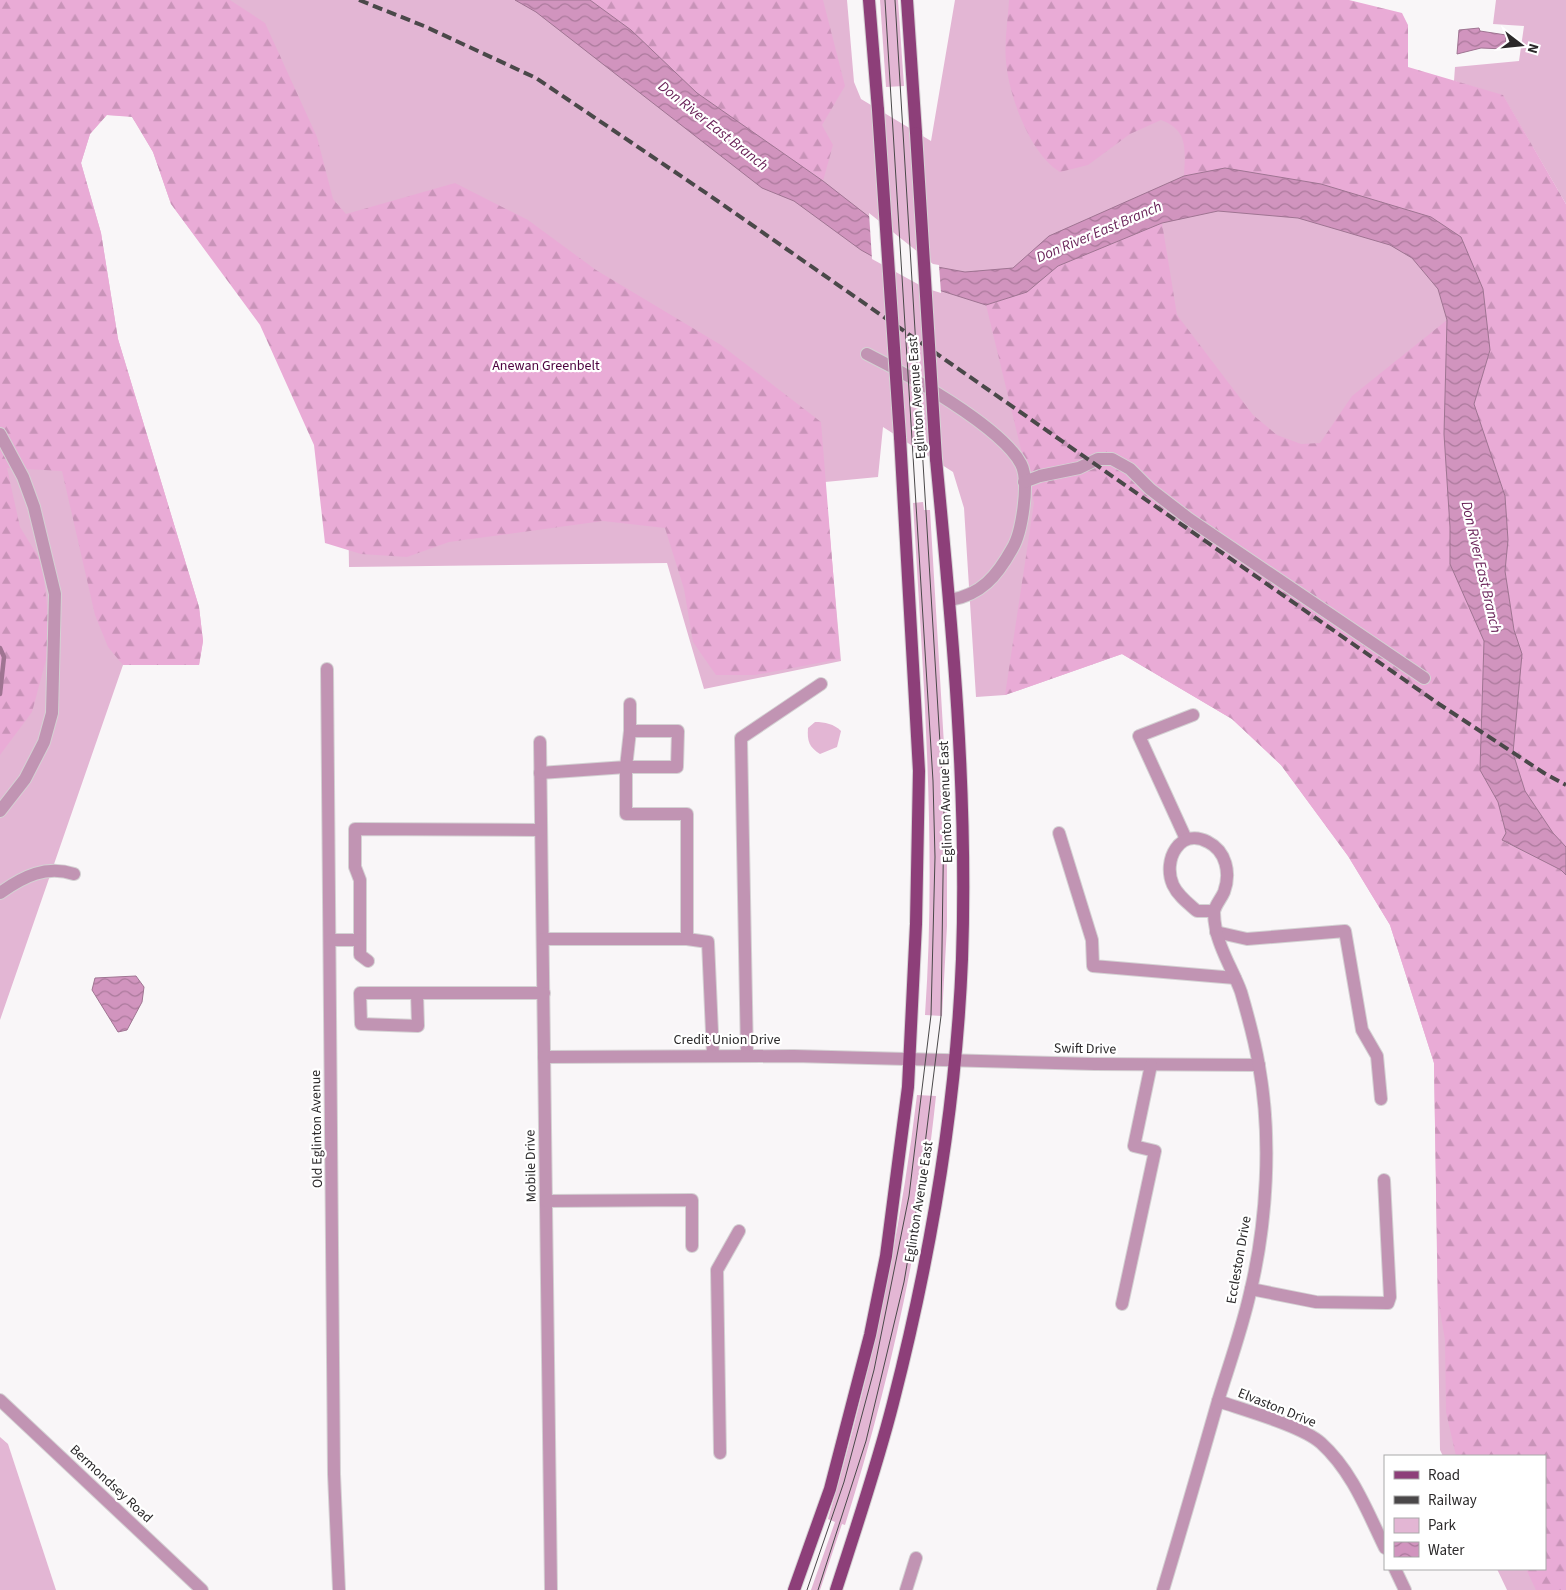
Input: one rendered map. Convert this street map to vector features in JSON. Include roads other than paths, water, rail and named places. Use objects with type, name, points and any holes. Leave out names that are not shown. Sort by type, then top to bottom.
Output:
[{"type":"main road","name":"Eglinton Avenue East","points":[[794,1590],[830,1488],[870,1335],[886,1256],[898,1177],[910,1058],[916,924],[919,771],[900,437],[869,0]]},
{"type":"main road","name":"Eglinton Avenue East","points":[[836,1590],[890,1413],[908,1341],[938,1189],[954,1059],[962,960],[961,771],[950,600],[936,459],[907,0]]},
{"type":"street","points":[[867,354],[956,406],[1001,440],[1022,465],[1024,482],[1023,522],[1016,543],[1002,566],[976,592],[966,597],[950,600]]},
{"type":"street","points":[[0,434],[23,477],[34,507],[55,594],[52,713],[44,742],[25,779],[0,812]]},
{"type":"street","points":[[1024,482],[1040,476],[1079,468],[1098,459],[1112,459],[1130,469],[1150,489],[1189,519],[1424,678]]},
{"type":"street","name":"Old Eglinton Avenue","points":[[326,668],[331,940],[334,1474],[339,1590]]},
{"type":"street","points":[[747,1056],[741,738],[821,684]]},
{"type":"street","points":[[630,704],[630,731],[626,767],[626,814],[687,814],[687,939]]},
{"type":"street","points":[[1186,839],[1139,736],[1193,715]]},
{"type":"street","points":[[540,773],[626,767],[678,767],[678,731],[630,731]]},
{"type":"street","name":"Mobile Drive","points":[[540,742],[551,1590]]},
{"type":"street","points":[[368,961],[360,955],[360,880],[354,867],[355,829],[541,830]]},
{"type":"street","points":[[1059,834],[1092,940],[1093,966],[1235,978]]},
{"type":"street","points":[[1201,838],[1218,847],[1223,854],[1226,868],[1225,890],[1214,911],[1197,911],[1182,897],[1174,886],[1170,874],[1172,856],[1179,843],[1186,839],[1201,838]]},
{"type":"street","points":[[0,892],[33,873],[50,869],[74,874]]},
{"type":"street","name":"Eccleston Drive","points":[[1164,1590],[1251,1289],[1266,1190],[1265,1111],[1259,1066],[1235,978],[1216,932],[1214,911]]},
{"type":"street","points":[[1216,932],[1247,939],[1345,931],[1362,1030],[1378,1056],[1381,1099]]},
{"type":"street","points":[[543,939],[687,939],[708,942],[713,1055]]},
{"type":"street","points":[[331,940],[360,940]]},
{"type":"street","points":[[417,993],[418,1026],[361,1024],[360,993],[417,993],[544,993]]},
{"type":"street","name":"Credit Union Drive","points":[[544,1057],[713,1055],[910,1058]]},
{"type":"street","name":"Swift Drive","points":[[910,1058],[1259,1066]]},
{"type":"street","points":[[1122,1304],[1155,1151],[1134,1146],[1151,1065]]},
{"type":"street","points":[[1251,1289],[1316,1302],[1388,1303],[1390,1297],[1384,1180]]},
{"type":"street","points":[[546,1201],[692,1200],[692,1246]]},
{"type":"street","points":[[720,1454],[717,1270],[739,1231]]},
{"type":"street","name":"Bermondsey Road","points":[[0,1400],[202,1590]]},
{"type":"street","name":"Elvaston Drive","points":[[1218,1400],[1289,1426],[1320,1442],[1354,1484],[1384,1546]]},
{"type":"street","points":[[906,1590],[916,1558]]},
{"type":"street","points":[[1395,1570],[1405,1590]]},
{"type":"water","name":"Don River East Branch","points":[[515,0],[590,0],[631,30],[697,93],[823,181],[932,266],[965,272],[1013,268],[1049,236],[1184,176],[1225,168],[1321,184],[1431,217],[1461,237],[1483,289],[1490,350],[1474,404],[1505,496],[1508,540],[1505,571],[1514,630],[1522,654],[1513,753],[1525,791],[1553,833],[1566,847],[1566,875],[1561,870],[1502,840],[1506,833],[1498,802],[1480,770],[1484,641],[1450,564],[1450,527],[1444,434],[1447,320],[1438,289],[1412,258],[1390,245],[1298,218],[1218,211],[1162,223],[1058,266],[1027,292],[986,305],[926,286],[861,250],[794,201],[762,188],[536,12]]},
{"type":"water","points":[[1479,28],[1480,31],[1506,35],[1505,49],[1481,48],[1457,54],[1459,30]]},
{"type":"water","points":[[136,976],[144,987],[142,1002],[127,1030],[118,1032],[92,990],[95,978]]},
{"type":"waterway","points":[[0,648],[4,657],[0,694]]},
{"type":"tram line","points":[[807,1590],[844,1482],[874,1370],[909,1196],[931,1015],[935,857],[933,781],[885,0]]},
{"type":"tram line","points":[[818,1590],[866,1441],[904,1282],[918,1200],[941,1016],[944,809],[895,0]]},
{"type":"railway","points":[[359,0],[424,26],[536,78],[709,195],[1439,704],[1544,773],[1566,785]]},
{"type":"park label","name":"Anewan Greenbelt","points":[[546,366]]}]
